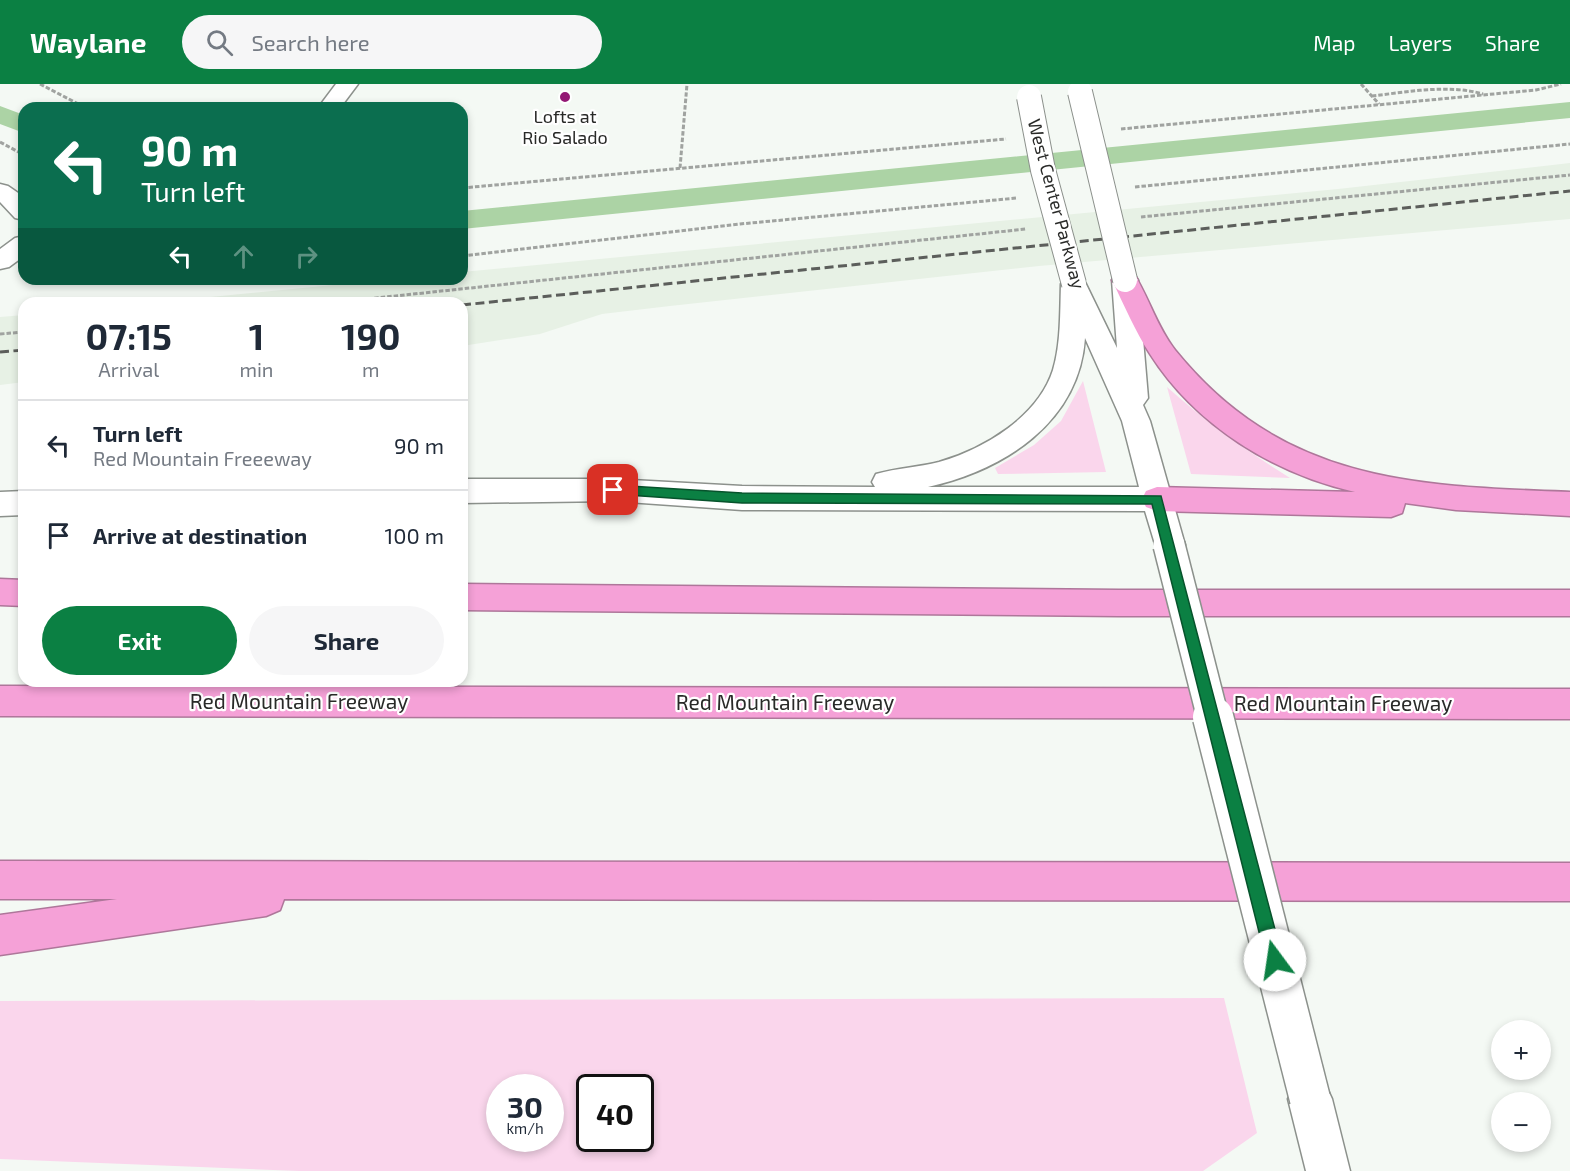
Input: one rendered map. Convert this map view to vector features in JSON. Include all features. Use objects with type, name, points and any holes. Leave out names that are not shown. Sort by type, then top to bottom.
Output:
[{"type":"highway","points":[[1125,280],[1164,354],[1184,379],[1215,411],[1267,447],[1334,477],[1388,490],[1570,504]]},
{"type":"highway","points":[[1157,499],[1393,505],[1522,502]]},
{"type":"highway","points":[[0,592],[18,593]]},
{"type":"highway","points":[[468,597],[1119,603],[1570,603]]},
{"type":"highway","name":"Red Mountain Freeway","points":[[0,701],[1570,704]]},
{"type":"highway","points":[[0,880],[1570,882]]},
{"type":"highway","points":[[0,935],[383,881]]},
{"type":"street","points":[[334,102],[347,84]]},
{"type":"street","name":"West Center Parkway","points":[[1079,88],[1125,280],[1136,420]]},
{"type":"street","name":"West Center Parkway","points":[[1028,91],[1043,170],[1074,284],[1136,420],[1328,1171]]},
{"type":"street","points":[[0,191],[18,205]]},
{"type":"street","points":[[0,261],[18,248]]},
{"type":"street","points":[[468,491],[613,490],[739,483],[911,480],[938,474],[979,458],[1008,442],[1041,414],[1058,389],[1068,363],[1074,284]]},
{"type":"street","points":[[613,490],[742,498],[1157,499]]},
{"type":"street","points":[[0,504],[18,503]]},
{"type":"path","points":[[40,84],[78,102]]},
{"type":"path","points":[[680,168],[687,84]]},
{"type":"path","points":[[1361,84],[1379,105]]},
{"type":"path","points":[[1372,96],[1443,89],[1475,90],[1484,94]]},
{"type":"path","points":[[0,142],[18,151]]},
{"type":"path","points":[[1141,217],[1570,175]]},
{"type":"path","points":[[385,297],[1035,228]]},
{"type":"path","points":[[0,334],[18,332]]},
{"type":"shaded area","points":[[1570,163],[1570,219],[1039,266],[670,306],[602,314],[540,334],[468,345],[468,297],[211,297],[333,285],[468,285],[468,271],[1338,189]]},
{"type":"shaded area","points":[[18,316],[18,383],[0,385],[0,317]]},
{"type":"shaded area","points":[[1083,381],[1106,472],[998,474],[995,468],[1034,445],[1061,421]]},
{"type":"shaded area","points":[[1167,387],[1226,435],[1290,478],[1191,474]]},
{"type":"shaded area","points":[[1224,998],[1257,1133],[1203,1171],[299,1171],[0,1159],[0,1001]]},
{"type":"waterway","points":[[468,219],[1570,110]]},
{"type":"waterway","points":[[0,114],[18,122]]},
{"type":"railway","points":[[468,304],[1570,191]]},
{"type":"railway","points":[[0,352],[18,350]]},
{"type":"place","name":"Lofts at Rio Salado","points":[[565,97]]},
{"type":"route","points":[[613,490],[742,498],[1157,499],[1275,960]]}]
